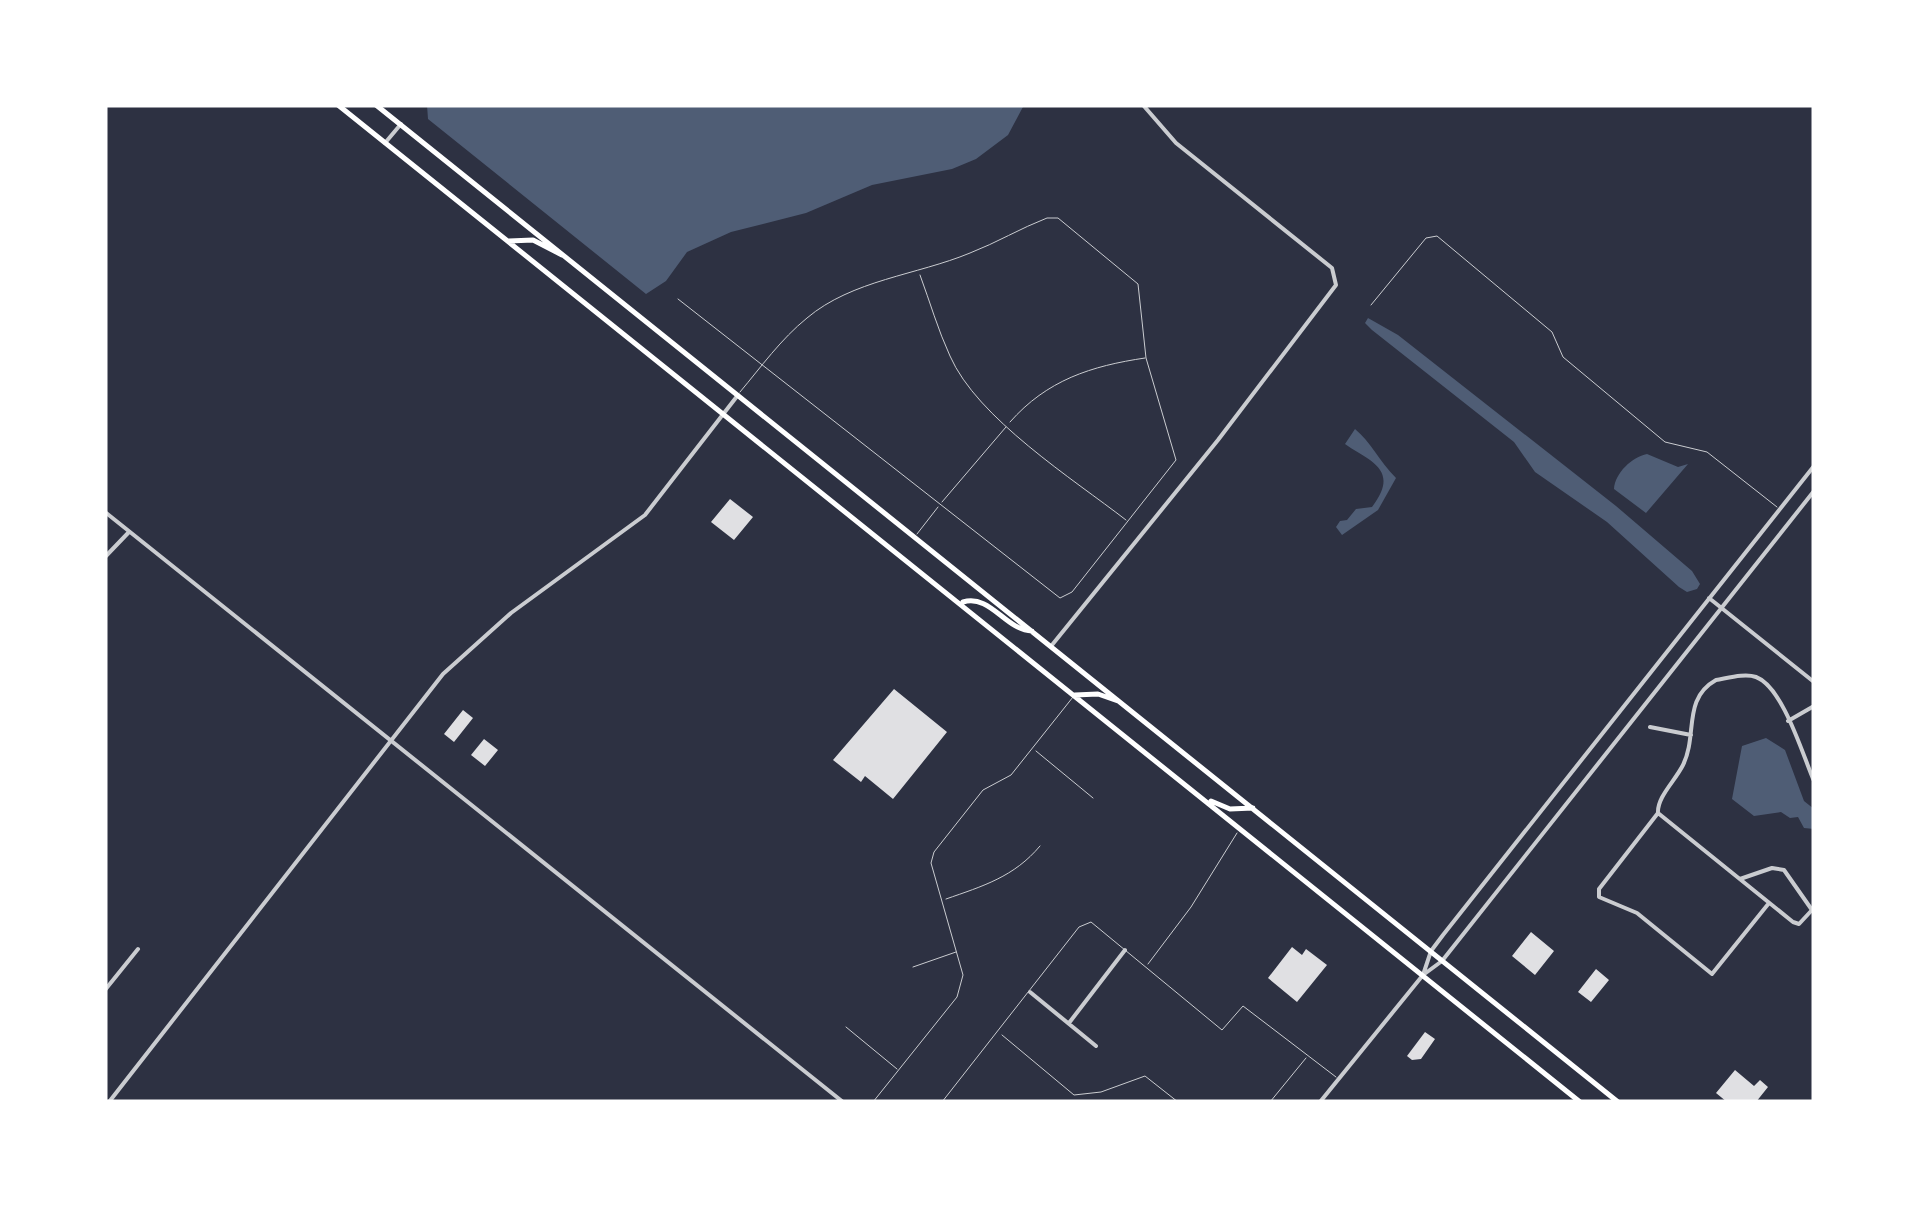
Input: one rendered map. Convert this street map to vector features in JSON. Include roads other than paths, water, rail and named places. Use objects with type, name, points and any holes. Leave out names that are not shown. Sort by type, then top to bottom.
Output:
[{"type":"main road","points":[[338,105],[962,602],[1580,1102]]},
{"type":"main road","points":[[376,105],[1618,1102]]},
{"type":"main road","points":[[509,241],[533,240],[573,262]]},
{"type":"main road","points":[[962,602],[984,603],[1020,631],[1034,631]]},
{"type":"main road","points":[[1075,695],[1098,694],[1125,704]]},
{"type":"main road","points":[[1204,798],[1230,809],[1254,808]]},
{"type":"street","points":[[1052,645],[1218,440],[1336,285],[1332,268],[1176,143],[1143,105]]},
{"type":"street","points":[[385,143],[401,124]]},
{"type":"street","points":[[109,1102],[443,674],[476,641],[645,515],[738,395]]},
{"type":"street","points":[[1422,975],[1431,951],[1814,466]]},
{"type":"street","points":[[1320,1102],[1422,975],[1442,961],[1814,491]]},
{"type":"street","points":[[105,512],[842,1102]]},
{"type":"street","points":[[105,557],[128,532]]},
{"type":"street","points":[[1709,598],[1814,682]]},
{"type":"street","points":[[1697,612],[1709,623]]},
{"type":"street","points":[[1769,902],[1712,974],[1637,913],[1600,897],[1605,879],[1658,814],[1658,802],[1686,760],[1692,708],[1716,680],[1761,680],[1778,698],[1814,781]]},
{"type":"street","points":[[1788,721],[1814,706]]},
{"type":"street","points":[[1650,728],[1691,735]]},
{"type":"street","points":[[1658,814],[1769,902],[1798,924],[1812,910],[1784,870],[1772,868],[1740,879]]},
{"type":"street","points":[[105,990],[138,949]]},
{"type":"street","points":[[1069,1024],[1125,950]]},
{"type":"street","points":[[1030,992],[1096,1046]]},
{"type":"lane","points":[[678,300],[764,364],[1060,598],[1072,592],[1170,471],[1176,452],[1146,358],[1138,284],[1068,222],[1047,218],[918,272],[856,290],[830,303],[808,316],[764,364],[738,395]]},
{"type":"lane","points":[[1372,305],[1426,238],[1437,236],[1552,332],[1562,357],[1666,442],[1707,452],[1780,509]]},
{"type":"lane","points":[[918,272],[950,357],[1007,425],[1129,522]]},
{"type":"lane","points":[[915,536],[1007,425],[1040,394],[1078,372],[1146,358]]},
{"type":"lane","points":[[874,1102],[957,997],[963,975],[931,863],[934,852],[982,790],[1011,776],[1075,695]]},
{"type":"lane","points":[[1033,749],[1093,798]]},
{"type":"lane","points":[[1146,966],[1191,907],[1240,827]]},
{"type":"lane","points":[[943,900],[1022,868],[1040,846]]},
{"type":"lane","points":[[942,1102],[1000,1033],[1079,926],[1091,922],[1222,1030],[1242,1006],[1338,1079]]},
{"type":"lane","points":[[913,968],[959,951]]},
{"type":"lane","points":[[846,1026],[900,1070]]},
{"type":"lane","points":[[1000,1033],[1074,1095],[1101,1092],[1145,1076],[1178,1102]]},
{"type":"lane","points":[[1270,1102],[1306,1057]]},
{"type":"lane","points":[[1070,1102],[1074,1095]]},
{"type":"water","points":[[427,105],[1024,105],[1008,135],[976,159],[952,169],[872,185],[806,213],[731,232],[687,252],[666,281],[646,294],[428,119]]},
{"type":"water","points":[[1368,318],[1398,335],[1616,506],[1692,571],[1700,584],[1697,589],[1687,592],[1679,587],[1607,522],[1535,472],[1514,442],[1372,330],[1365,323]]},
{"type":"water","points":[[1355,429],[1396,478],[1378,510],[1342,535],[1336,527],[1340,521],[1347,520],[1356,509],[1372,507],[1383,484],[1383,475],[1372,461],[1345,444]]},
{"type":"water","points":[[1647,454],[1678,467],[1688,464],[1646,513],[1614,489],[1625,467]]},
{"type":"water","points":[[1766,738],[1785,750],[1804,801],[1814,809],[1814,829],[1804,828],[1798,817],[1790,818],[1781,812],[1754,816],[1732,799],[1742,746]]}]
